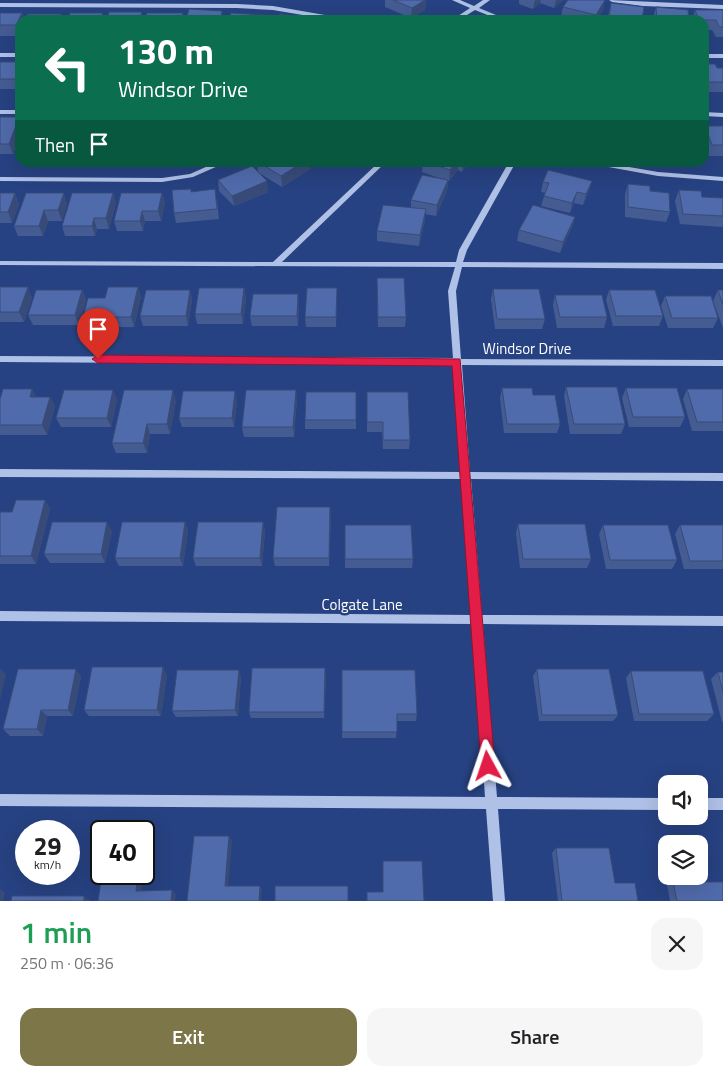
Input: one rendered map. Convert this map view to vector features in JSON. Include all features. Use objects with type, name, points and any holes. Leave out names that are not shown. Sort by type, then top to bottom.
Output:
[{"type":"street","points":[[455,0],[492,15]]},
{"type":"street","points":[[463,15],[487,0]]},
{"type":"street","points":[[612,0],[643,4],[723,8]]},
{"type":"street","points":[[0,5],[236,6],[273,8],[313,15]]},
{"type":"street","points":[[0,55],[15,55]]},
{"type":"street","points":[[709,56],[723,56]]},
{"type":"street","points":[[0,112],[15,112]]},
{"type":"street","points":[[709,114],[723,115]]},
{"type":"street","points":[[0,179],[162,180],[191,176],[212,167]]},
{"type":"street","points":[[275,264],[378,167]]},
{"type":"street","points":[[499,901],[452,291],[463,250],[510,167]]},
{"type":"street","points":[[616,167],[674,176],[723,179]]},
{"type":"street","points":[[0,262],[723,266]]},
{"type":"street","name":"Windsor Drive","points":[[0,359],[723,363]]},
{"type":"street","points":[[0,473],[723,477]]},
{"type":"street","name":"Colgate Lane","points":[[0,616],[723,621]]},
{"type":"street","points":[[0,800],[658,804]]},
{"type":"street","points":[[708,804],[723,804]]},
{"type":"building","points":[[393,0],[425,0],[412,8]]},
{"type":"building","points":[[568,0],[605,0],[596,15],[563,7]]},
{"type":"building","points":[[611,3],[644,7],[643,15],[609,15]]},
{"type":"building","points":[[656,7],[688,10],[688,15],[657,15]]},
{"type":"building","points":[[189,9],[222,11],[222,15],[187,15]]},
{"type":"building","points":[[695,10],[723,10],[723,27],[719,27],[716,20],[709,20],[709,15],[697,15]]},
{"type":"building","points":[[109,12],[142,12],[141,15],[108,15]]},
{"type":"building","points":[[0,13],[22,13],[21,15],[15,15],[15,25],[0,25]]},
{"type":"building","points":[[70,13],[103,13],[102,15],[69,15]]},
{"type":"building","points":[[147,13],[183,13],[182,15],[146,15]]},
{"type":"building","points":[[231,13],[265,15],[230,15]]},
{"type":"building","points":[[28,14],[61,14],[61,15]]},
{"type":"building","points":[[0,62],[15,62],[15,79],[0,79]]},
{"type":"building","points":[[709,64],[715,64],[717,68],[723,68],[723,82],[709,82]]},
{"type":"building","points":[[0,117],[15,117],[15,128],[9,144],[0,144]]},
{"type":"building","points":[[709,126],[723,126],[723,145],[712,145],[709,137]]},
{"type":"building","points":[[253,167],[267,181],[232,196],[218,180]]},
{"type":"building","points":[[266,167],[295,167],[281,176]]},
{"type":"building","points":[[441,167],[452,167],[450,170]]},
{"type":"building","points":[[548,170],[592,181],[586,194],[577,192],[572,203],[544,196],[549,183],[543,182]]},
{"type":"building","points":[[422,175],[448,180],[437,205],[411,200]]},
{"type":"building","points":[[628,184],[650,186],[650,191],[669,193],[670,212],[628,207]]},
{"type":"building","points":[[191,189],[191,192],[215,189],[217,209],[174,213],[172,190]]},
{"type":"building","points":[[679,190],[701,191],[702,197],[723,198],[723,216],[683,214]]},
{"type":"building","points":[[0,193],[15,193],[8,212],[0,212]]},
{"type":"building","points":[[26,193],[64,193],[58,210],[44,210],[39,226],[14,226]]},
{"type":"building","points":[[72,193],[113,193],[106,218],[94,218],[92,226],[62,226]]},
{"type":"building","points":[[121,193],[162,193],[158,211],[142,211],[140,221],[114,221]]},
{"type":"building","points":[[383,205],[426,209],[420,235],[377,231]]},
{"type":"building","points":[[533,205],[575,217],[563,242],[519,230]]},
{"type":"building","points":[[377,278],[404,278],[406,317],[378,317]]},
{"type":"building","points":[[0,287],[28,287],[19,312],[0,312]]},
{"type":"building","points":[[108,287],[138,287],[131,317],[83,317],[88,298],[105,298]]},
{"type":"building","points":[[199,288],[244,288],[241,314],[195,314]]},
{"type":"building","points":[[307,288],[337,288],[336,317],[305,317]]},
{"type":"building","points":[[493,289],[539,289],[545,319],[497,319]]},
{"type":"building","points":[[36,290],[82,290],[75,315],[28,315]]},
{"type":"building","points":[[146,290],[190,290],[186,316],[140,316]]},
{"type":"building","points":[[609,290],[655,290],[663,316],[616,316]]},
{"type":"building","points":[[718,290],[723,290],[723,305]]},
{"type":"building","points":[[253,294],[298,294],[297,316],[250,316]]},
{"type":"building","points":[[555,295],[602,295],[607,317],[560,317]]},
{"type":"building","points":[[665,296],[711,296],[718,318],[672,318]]},
{"type":"building","points":[[566,387],[617,387],[625,424],[574,424]]},
{"type":"building","points":[[502,388],[532,388],[533,395],[555,395],[560,424],[507,424]]},
{"type":"building","points":[[626,388],[677,388],[685,417],[633,417]]},
{"type":"building","points":[[3,389],[32,389],[30,397],[50,397],[42,425],[0,425],[0,399]]},
{"type":"building","points":[[687,389],[723,389],[723,422],[697,422]]},
{"type":"building","points":[[64,390],[113,390],[107,418],[56,418]]},
{"type":"building","points":[[124,390],[173,390],[167,424],[147,424],[143,443],[112,443]]},
{"type":"building","points":[[246,390],[296,390],[293,427],[242,427]]},
{"type":"building","points":[[183,391],[235,391],[232,418],[179,418]]},
{"type":"building","points":[[306,392],[356,392],[356,420],[305,420]]},
{"type":"building","points":[[367,392],[408,392],[410,440],[383,440],[383,422],[367,422]]},
{"type":"building","points":[[16,500],[45,500],[31,556],[0,556],[0,512],[12,512]]},
{"type":"building","points":[[277,507],[330,507],[329,558],[273,558]]},
{"type":"building","points":[[52,522],[107,522],[101,554],[44,554]]},
{"type":"building","points":[[122,522],[185,522],[180,558],[115,558]]},
{"type":"building","points":[[198,522],[263,522],[260,558],[193,558]]},
{"type":"building","points":[[518,524],[585,524],[591,559],[523,559]]},
{"type":"building","points":[[345,525],[411,525],[413,559],[345,559]]},
{"type":"building","points":[[603,525],[668,525],[677,560],[610,560]]},
{"type":"building","points":[[680,525],[723,525],[723,561],[690,561]]},
{"type":"building","points":[[92,667],[163,667],[157,710],[84,710]]},
{"type":"building","points":[[252,668],[325,668],[324,712],[249,712]]},
{"type":"building","points":[[18,669],[76,669],[68,710],[41,710],[37,729],[3,729]]},
{"type":"building","points":[[537,669],[609,669],[618,715],[542,715]]},
{"type":"building","points":[[177,670],[239,670],[235,710],[172,711]]},
{"type":"building","points":[[342,670],[415,670],[417,714],[397,714],[397,732],[342,732]]},
{"type":"building","points":[[631,671],[703,671],[714,714],[639,714]]},
{"type":"building","points":[[718,672],[723,672],[723,692]]},
{"type":"building","points":[[194,836],[229,836],[225,886],[260,886],[259,901],[187,901]]},
{"type":"building","points":[[556,848],[609,848],[615,883],[635,883],[638,901],[562,901]]},
{"type":"building","points":[[383,861],[422,861],[424,901],[367,901],[367,892],[383,892]]},
{"type":"building","points":[[708,882],[723,882],[723,901],[677,901],[674,885],[708,885]]},
{"type":"building","points":[[100,885],[137,885],[136,891],[172,890],[171,901],[98,901]]},
{"type":"building","points":[[275,886],[348,886],[348,901],[275,901]]},
{"type":"building","points":[[12,896],[84,896],[84,901],[11,901]]},
{"type":"route","points":[[98,359],[457,362],[488,766]]}]
